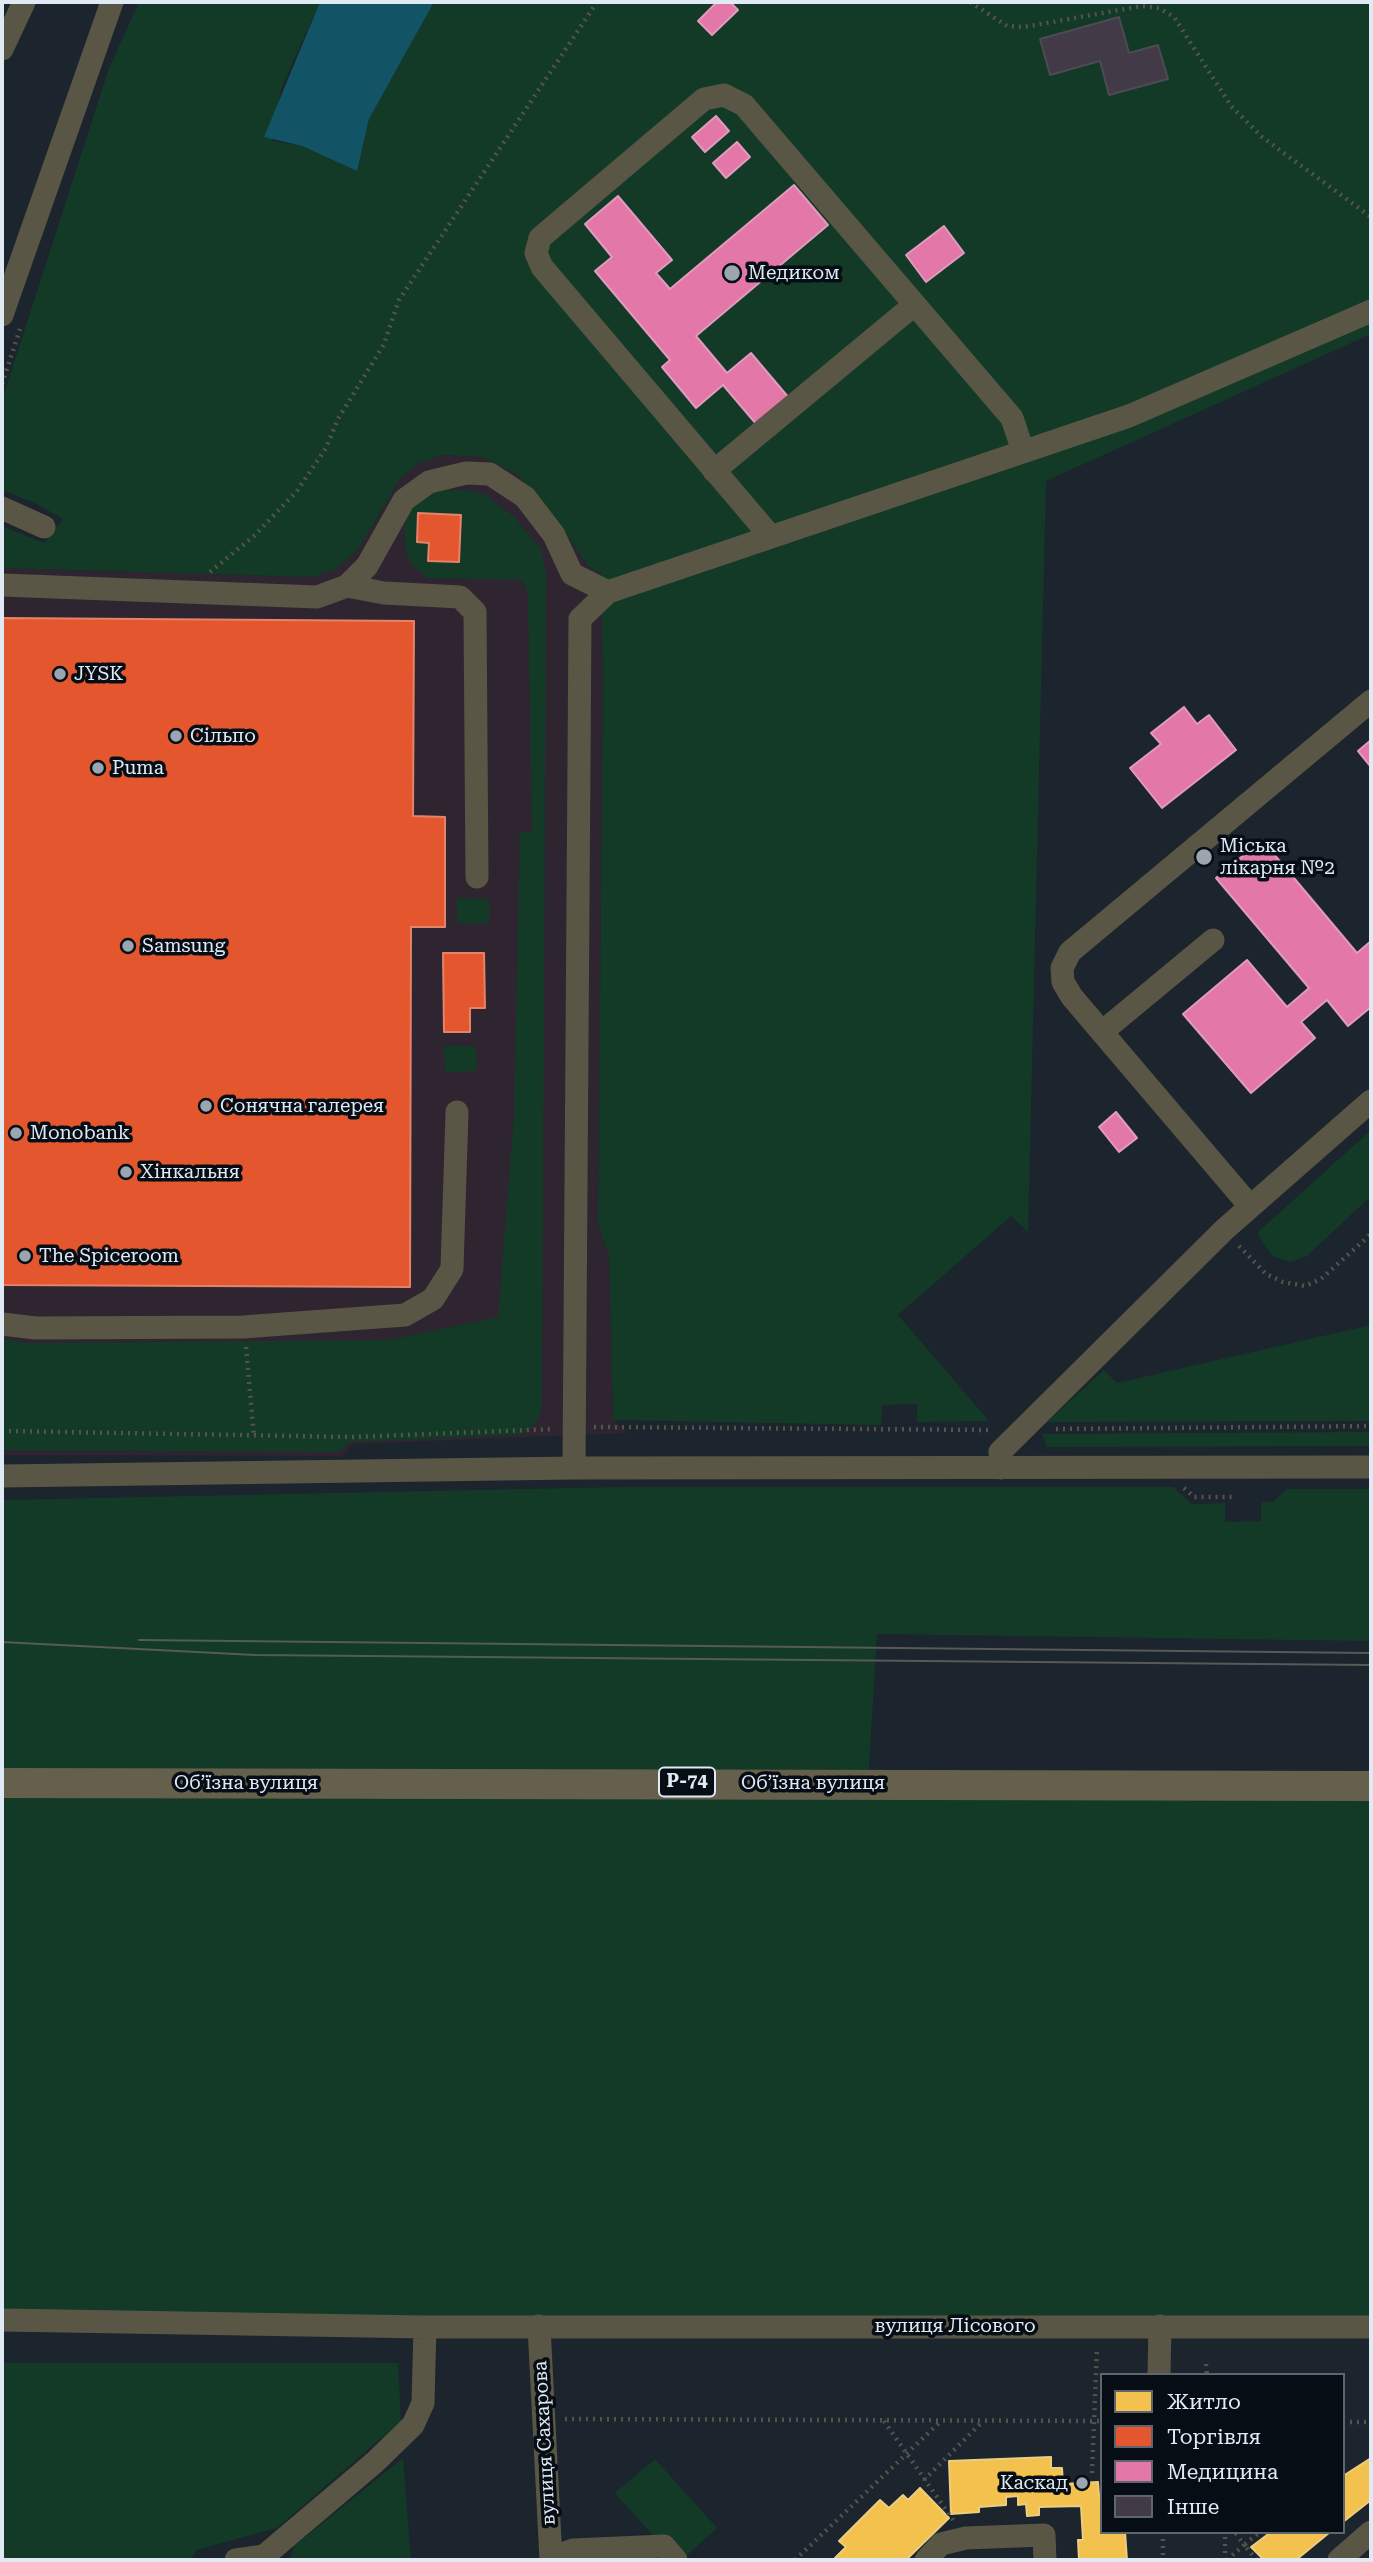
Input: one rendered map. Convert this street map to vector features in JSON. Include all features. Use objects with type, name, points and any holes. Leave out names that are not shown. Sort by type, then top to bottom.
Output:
[{"type":"main road","name":"Обʼїзна вулиця","points":[[2,1783],[1371,1786]]},
{"type":"street","points":[[2,49],[24,2]]},
{"type":"street","points":[[2,314],[112,2]]},
{"type":"street","points":[[771,537],[542,267],[536,253],[540,238],[704,99],[724,95],[744,105],[1012,418],[1023,451]]},
{"type":"street","points":[[714,471],[914,305]]},
{"type":"street","points":[[574,1468],[580,619],[608,593],[1129,416],[1371,311]]},
{"type":"street","points":[[2,585],[317,597],[347,586],[368,566],[404,500],[429,482],[466,473],[490,474],[525,497],[554,535],[572,574],[608,593]]},
{"type":"street","points":[[2,508],[44,527]]},
{"type":"street","points":[[347,586],[384,593],[460,597],[475,612],[477,877]]},
{"type":"street","points":[[1249,1205],[1102,1032],[1063,982],[1062,968],[1070,952],[1371,701]]},
{"type":"street","points":[[1102,1032],[1213,940]]},
{"type":"street","points":[[1001,1468],[1000,1452],[1249,1205],[1371,1101]]},
{"type":"street","points":[[2,1324],[36,1328],[243,1327],[405,1315],[433,1299],[452,1269],[457,1112]]},
{"type":"street","points":[[2,1476],[574,1468],[1371,1467]]},
{"type":"street","name":"вулиця Лісового","points":[[2,2320],[425,2327],[1371,2327]]},
{"type":"street","name":"вулиця Сахарова","points":[[539,2326],[551,2559]]},
{"type":"street","points":[[1159,2373],[1160,2326]]},
{"type":"street","points":[[236,2560],[263,2558],[375,2462],[413,2425],[423,2403],[425,2327]]},
{"type":"street","points":[[1339,2560],[1371,2532]]},
{"type":"street","points":[[926,2560],[941,2544],[966,2538],[1044,2535],[1045,2560]]},
{"type":"street","points":[[551,2559],[573,2550],[664,2546],[676,2560]]},
{"type":"path","points":[[185,592],[254,536],[297,491],[326,448],[338,419],[384,344],[399,300],[597,2]]},
{"type":"path","points":[[970,2],[1007,26],[1024,27],[1142,6],[1159,8],[1174,17],[1231,106],[1254,129],[1371,217]]},
{"type":"path","points":[[1225,1229],[1266,1274],[1283,1282],[1305,1286],[1321,1279],[1371,1234]]},
{"type":"path","points":[[243,1327],[254,1437]]},
{"type":"path","points":[[2,1431],[353,1437],[619,1425],[902,1431],[1371,1426]]},
{"type":"path","points":[[1183,1488],[1194,1497],[1235,1497]]},
{"type":"path","points":[[1092,2473],[1097,2326]]},
{"type":"path","points":[[1206,2364],[1207,2373]]},
{"type":"path","points":[[566,2431],[565,2417],[1100,2421]]},
{"type":"path","points":[[884,2420],[966,2538]]},
{"type":"path","points":[[795,2560],[942,2420]]},
{"type":"path","points":[[924,2480],[984,2421]]},
{"type":"path","points":[[1345,2422],[1371,2422]]},
{"type":"path","points":[[1163,2534],[1163,2560]]},
{"type":"path","points":[[1225,2534],[1226,2560]]},
{"type":"path","points":[[1236,2534],[1257,2560]]},
{"type":"path","points":[[1226,2560],[1258,2534]]},
{"type":"shaded area","points":[[443,455],[482,457],[516,474],[542,501],[589,567],[601,573],[603,683],[598,1224],[609,1256],[613,1420],[628,1433],[353,1444],[342,1456],[2,1455],[2,568],[312,577],[359,548],[400,479],[417,464]]},
{"type":"green space","points":[[139,2],[320,2],[281,89],[272,141],[302,146],[357,171],[369,119],[434,2],[1371,2],[1371,334],[1046,481],[1028,1232],[1011,1216],[898,1315],[989,1421],[917,1422],[917,1404],[882,1405],[881,1425],[613,1420],[609,1256],[598,1224],[603,683],[601,573],[589,567],[542,501],[516,474],[482,457],[443,455],[417,464],[400,479],[359,548],[336,569],[312,577],[2,568],[2,526],[44,543],[63,519],[35,503],[2,490],[2,400],[109,68]]},
{"type":"green space","points":[[441,490],[466,490],[486,495],[514,517],[541,549],[546,572],[542,1404],[539,1418],[528,1431],[518,1435],[350,1442],[338,1452],[2,1450],[2,1339],[29,1343],[390,1340],[498,1317],[514,1117],[520,833],[532,832],[528,594],[522,580],[428,578],[413,566],[406,551],[404,527],[410,510],[422,499]]},
{"type":"green space","points":[[457,898],[489,899],[489,924],[457,923]]},
{"type":"green space","points":[[444,1046],[476,1046],[477,1071],[445,1072]]},
{"type":"green space","points":[[1371,1130],[1371,1196],[1307,1256],[1291,1262],[1272,1256],[1257,1233]]},
{"type":"green space","points":[[1371,1325],[1371,1421],[1047,1422],[1104,1370],[1117,1383]]},
{"type":"green space","points":[[1371,1432],[1371,1446],[1047,1447],[1042,1434]]},
{"type":"green space","points":[[620,1487],[1173,1487],[1192,1504],[1225,1503],[1225,1522],[1261,1521],[1261,1501],[1273,1502],[1286,1489],[1371,1489],[1371,1641],[877,1634],[868,1782],[1371,1786],[1371,2327],[2,2320],[2,1500]]},
{"type":"green space","points":[[2,2363],[398,2363],[401,2421],[277,2528],[196,2550],[191,2560],[2,2560]]},
{"type":"green space","points":[[403,2458],[411,2560],[289,2560],[294,2546]]},
{"type":"green space","points":[[655,2459],[717,2528],[683,2559],[658,2541],[615,2493]]},
{"type":"water","points":[[320,2],[434,2],[369,119],[357,171],[302,146],[264,137]]},
{"type":"building: Житло","points":[[1051,2457],[1051,2468],[1062,2468],[1063,2484],[1098,2482],[1100,2534],[1125,2534],[1127,2560],[1079,2560],[1078,2540],[1083,2540],[1081,2506],[1039,2507],[1039,2515],[1027,2516],[1026,2504],[1018,2505],[1018,2496],[1006,2497],[1006,2505],[979,2507],[979,2512],[951,2514],[949,2461]]},
{"type":"building: Житло","points":[[1371,2458],[1371,2500],[1345,2520],[1345,2475]]},
{"type":"building: Житло","points":[[920,2488],[949,2518],[906,2560],[833,2560],[846,2547],[839,2541],[880,2500],[889,2508],[903,2495],[908,2500]]},
{"type":"building: Житло","points":[[1268,2534],[1328,2534],[1296,2560],[1264,2560],[1251,2547]]},
{"type":"building: Торгівля","points":[[418,513],[461,515],[459,562],[428,561],[429,543],[417,542]]},
{"type":"building: Торгівля","name":"Сонячна галерея","points":[[2,618],[414,621],[413,816],[445,817],[445,927],[411,927],[410,1287],[2,1285]]},
{"type":"building: Торгівля","points":[[443,953],[484,953],[485,1008],[470,1008],[470,1032],[444,1032]]},
{"type":"building: Медицина","points":[[717,2],[730,2],[738,10],[712,35],[698,21]]},
{"type":"building: Медицина","points":[[716,116],[729,131],[705,152],[692,137]]},
{"type":"building: Медицина","points":[[737,142],[750,157],[726,178],[713,163]]},
{"type":"building: Медицина","name":"Медиком","points":[[794,185],[828,225],[696,336],[727,373],[751,353],[789,398],[757,425],[723,385],[696,408],[662,367],[670,360],[595,271],[612,257],[585,224],[618,196],[672,260],[656,273],[670,289]]},
{"type":"building: Медицина","points":[[944,226],[964,253],[926,282],[906,255]]},
{"type":"building: Медицина","points":[[1184,707],[1197,724],[1209,715],[1236,750],[1162,808],[1130,768],[1161,744],[1151,733]]},
{"type":"building: Медицина","points":[[1371,740],[1371,767],[1358,751]]},
{"type":"building: Медицина","points":[[1262,840],[1357,953],[1371,941],[1371,1007],[1348,1026],[1327,1000],[1301,1022],[1315,1038],[1251,1093],[1183,1014],[1247,960],[1287,1007],[1309,988],[1216,878]]},
{"type":"building: Медицина","points":[[1116,1112],[1137,1138],[1119,1152],[1099,1127]]},
{"type":"building: Інше","points":[[1119,17],[1129,53],[1158,45],[1168,79],[1109,95],[1100,61],[1050,75],[1040,39]]},
{"type":"tram line","points":[[139,1640],[1371,1653]]},
{"type":"tram line","points":[[2,1642],[255,1655],[1371,1665]]},
{"type":"place","name":"Медиком","points":[[732,273]]},
{"type":"place","name":"JYSK","points":[[60,674]]},
{"type":"place","name":"Сільпо","points":[[176,736]]},
{"type":"place","name":"Puma","points":[[98,768]]},
{"type":"place","name":"Міська лікарня №2","points":[[1204,857]]},
{"type":"place","name":"Samsung","points":[[128,946]]},
{"type":"place","name":"Сонячна галерея","points":[[206,1106]]},
{"type":"place","name":"Monobank","points":[[16,1133]]},
{"type":"place","name":"Хінкальня","points":[[126,1172]]},
{"type":"place","name":"The Spiceroom","points":[[25,1256]]},
{"type":"place","name":"Каскад","points":[[1082,2483]]}]
